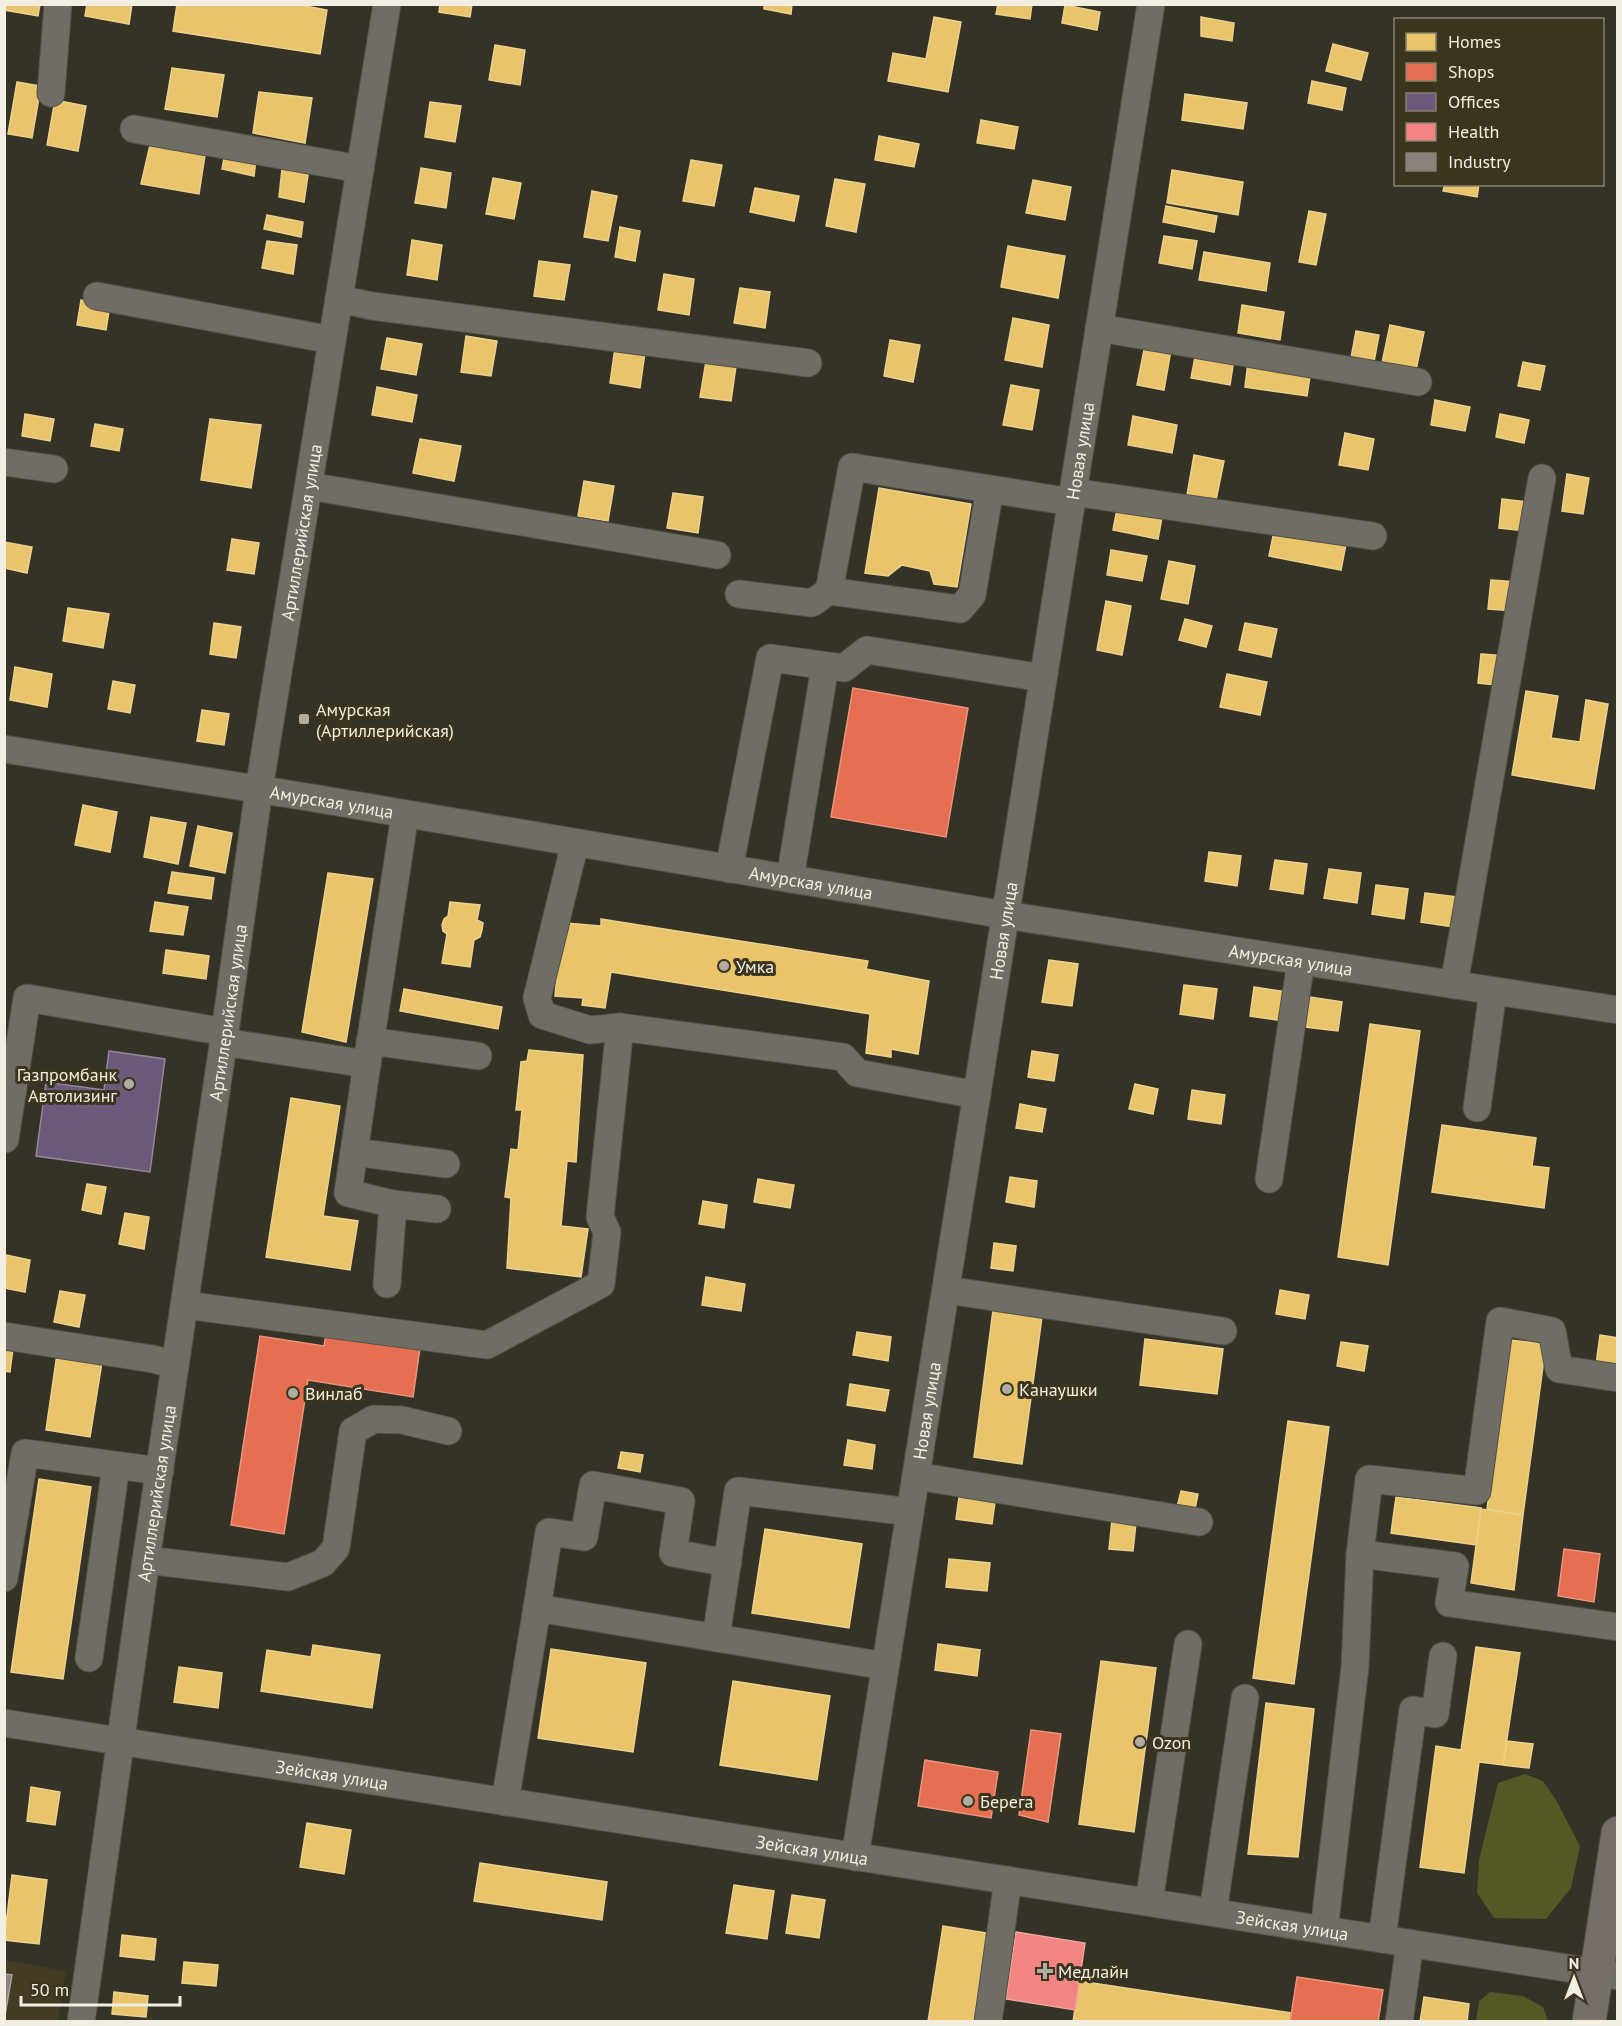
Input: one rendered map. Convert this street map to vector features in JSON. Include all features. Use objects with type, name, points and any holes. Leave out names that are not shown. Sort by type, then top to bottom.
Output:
[{"type":"main road","points":[[1589,2022],[1607,1974],[1617,1833]]},
{"type":"street","points":[[51,93],[58,4]]},
{"type":"street","name":"Артиллерийская улица","points":[[81,2022],[259,789],[387,4]]},
{"type":"street","name":"Новая улица","points":[[855,1857],[1151,4]]},
{"type":"street","points":[[134,129],[360,169]]},
{"type":"street","points":[[97,296],[332,340]]},
{"type":"street","points":[[339,299],[384,307],[808,363]]},
{"type":"street","points":[[1099,328],[1418,382]]},
{"type":"street","points":[[4,462],[54,469]]},
{"type":"street","points":[[829,591],[852,467],[990,489],[1072,497],[1373,536]]},
{"type":"street","points":[[1454,985],[1542,477]]},
{"type":"street","points":[[309,486],[717,555]]},
{"type":"street","points":[[739,594],[812,603],[829,591],[960,609],[972,595],[990,489]]},
{"type":"street","points":[[729,869],[770,658],[844,668],[867,650],[1043,678]]},
{"type":"street","points":[[790,879],[825,666]]},
{"type":"street","name":"Амурская улица","points":[[4,749],[259,789],[1005,915],[1617,1010]]},
{"type":"street","points":[[405,814],[348,1193],[393,1204],[436,1209]]},
{"type":"street","points":[[575,843],[537,998],[542,1015],[590,1030],[620,1027],[843,1057],[856,1073],[976,1095]]},
{"type":"street","points":[[1269,1179],[1301,961]]},
{"type":"street","points":[[1477,1108],[1493,991]]},
{"type":"street","points":[[5,1139],[27,998],[224,1037],[369,1052],[478,1056]]},
{"type":"street","points":[[185,1305],[487,1345],[601,1284],[607,1232],[600,1217],[620,1027]]},
{"type":"street","points":[[354,1152],[446,1164]]},
{"type":"street","points":[[387,1284],[393,1204]]},
{"type":"street","points":[[946,1290],[1222,1331]]},
{"type":"street","points":[[1324,1930],[1355,1667],[1360,1554],[1369,1479],[1477,1491],[1500,1321],[1552,1331],[1559,1369],[1617,1378]]},
{"type":"street","points":[[4,1335],[153,1359],[175,1365]]},
{"type":"street","points":[[146,1560],[288,1576],[305,1571],[323,1563],[336,1548],[353,1431],[374,1419],[402,1420],[448,1431]]},
{"type":"street","points":[[4,1578],[25,1453],[160,1470]]},
{"type":"street","points":[[89,1658],[116,1466]]},
{"type":"street","points":[[916,1476],[1199,1522]]},
{"type":"street","points":[[504,1802],[549,1532],[584,1537],[593,1485],[681,1501],[673,1553],[728,1563]]},
{"type":"street","points":[[716,1638],[738,1491],[910,1512]]},
{"type":"street","points":[[1360,1554],[1455,1566],[1449,1603],[1617,1627]]},
{"type":"street","points":[[537,1608],[885,1666]]},
{"type":"street","points":[[1149,1902],[1188,1644]]},
{"type":"street","points":[[1382,1939],[1413,1710],[1435,1714],[1443,1656]]},
{"type":"street","points":[[1214,1912],[1245,1698]]},
{"type":"street","name":"Зейская улица","points":[[4,1723],[1607,1974]]},
{"type":"street","points":[[988,2022],[1008,1880]]},
{"type":"street","points":[[1398,2022],[1410,1943]]},
{"type":"shaded area","points":[[4,1960],[66,1971],[58,2021],[5,2021]]},
{"type":"green space","points":[[1525,1774],[1543,1781],[1556,1800],[1580,1846],[1571,1888],[1546,1919],[1494,1918],[1477,1893],[1479,1860],[1498,1783]]},
{"type":"green space","points":[[1490,1992],[1523,1996],[1543,2007],[1548,2021],[1476,2021],[1479,2001]]},
{"type":"building: Homes","points":[[4,4],[40,4],[38,16],[4,10]]},
{"type":"building: Homes","points":[[87,4],[132,4],[129,24],[85,16]]},
{"type":"building: Homes","points":[[177,4],[295,4],[327,10],[320,54],[173,31]]},
{"type":"building: Homes","points":[[440,4],[472,4],[470,17],[439,12]]},
{"type":"building: Homes","points":[[764,4],[792,4],[791,14],[764,9]]},
{"type":"building: Homes","points":[[998,4],[1032,4],[1030,19],[996,14]]},
{"type":"building: Homes","points":[[1065,5],[1100,12],[1097,30],[1062,23]]},
{"type":"building: Homes","points":[[934,17],[961,22],[948,92],[888,81],[893,53],[926,59]]},
{"type":"building: Homes","points":[[1201,17],[1234,23],[1232,41],[1201,36]]},
{"type":"building: Homes","points":[[1333,44],[1368,53],[1361,80],[1326,71]]},
{"type":"building: Homes","points":[[495,45],[525,50],[520,85],[489,80]]},
{"type":"building: Homes","points":[[172,68],[224,75],[217,117],[165,109]]},
{"type":"building: Homes","points":[[1312,81],[1346,88],[1342,110],[1308,103]]},
{"type":"building: Homes","points":[[17,82],[41,86],[32,138],[8,134]]},
{"type":"building: Homes","points":[[259,92],[312,98],[305,143],[253,133]]},
{"type":"building: Homes","points":[[1185,94],[1247,103],[1243,129],[1182,120]]},
{"type":"building: Homes","points":[[55,100],[86,106],[78,151],[47,145]]},
{"type":"building: Homes","points":[[430,102],[461,106],[455,142],[425,137]]},
{"type":"building: Homes","points":[[981,120],[1018,127],[1014,149],[977,143]]},
{"type":"building: Homes","points":[[879,136],[919,144],[914,167],[875,160]]},
{"type":"building: Homes","points":[[150,145],[205,155],[199,194],[141,184]]},
{"type":"building: Homes","points":[[225,153],[256,159],[254,176],[222,169]]},
{"type":"building: Homes","points":[[691,160],[722,165],[714,206],[683,201]]},
{"type":"building: Homes","points":[[421,168],[451,173],[446,208],[415,203]]},
{"type":"building: Homes","points":[[282,169],[308,175],[304,202],[279,197]]},
{"type":"building: Homes","points":[[1172,170],[1243,182],[1238,215],[1167,203]]},
{"type":"building: Homes","points":[[493,178],[521,183],[514,219],[486,214]]},
{"type":"building: Homes","points":[[835,179],[865,184],[856,232],[826,226]]},
{"type":"building: Homes","points":[[1033,180],[1071,187],[1065,220],[1026,213]]},
{"type":"building: Homes","points":[[1444,186],[1479,186],[1477,197],[1443,191]]},
{"type":"building: Homes","points":[[755,188],[799,196],[794,221],[750,212]]},
{"type":"building: Homes","points":[[592,191],[617,196],[608,241],[584,237]]},
{"type":"building: Homes","points":[[1166,206],[1217,216],[1214,232],[1163,222]]},
{"type":"building: Homes","points":[[1309,211],[1326,214],[1316,265],[1299,262]]},
{"type":"building: Homes","points":[[267,215],[303,222],[301,237],[264,229]]},
{"type":"building: Homes","points":[[620,227],[640,231],[635,261],[615,257]]},
{"type":"building: Homes","points":[[1164,236],[1197,241],[1192,269],[1159,263]]},
{"type":"building: Homes","points":[[412,240],[442,245],[437,280],[407,275]]},
{"type":"building: Homes","points":[[267,241],[297,245],[293,274],[262,268]]},
{"type":"building: Homes","points":[[1008,246],[1065,256],[1058,298],[1001,287]]},
{"type":"building: Homes","points":[[1204,252],[1270,263],[1266,291],[1199,280]]},
{"type":"building: Homes","points":[[539,261],[570,265],[564,300],[534,296]]},
{"type":"building: Homes","points":[[664,274],[694,279],[689,315],[658,310]]},
{"type":"building: Homes","points":[[740,288],[770,292],[765,328],[734,323]]},
{"type":"building: Homes","points":[[81,300],[110,305],[106,330],[77,325]]},
{"type":"building: Homes","points":[[1242,305],[1284,312],[1280,340],[1238,333]]},
{"type":"building: Homes","points":[[1013,318],[1049,325],[1042,367],[1005,360]]},
{"type":"building: Homes","points":[[1390,325],[1424,332],[1416,370],[1382,363]]},
{"type":"building: Homes","points":[[1356,331],[1379,335],[1374,362],[1351,358]]},
{"type":"building: Homes","points":[[466,336],[497,341],[491,376],[461,372]]},
{"type":"building: Homes","points":[[387,338],[422,344],[416,375],[381,369]]},
{"type":"building: Homes","points":[[890,340],[920,345],[913,382],[884,376]]},
{"type":"building: Homes","points":[[1145,345],[1171,350],[1164,390],[1137,385]]},
{"type":"building: Homes","points":[[615,348],[645,352],[640,388],[610,383]]},
{"type":"building: Homes","points":[[1196,352],[1234,359],[1230,385],[1191,378]]},
{"type":"building: Homes","points":[[706,361],[736,366],[731,401],[700,397]]},
{"type":"building: Homes","points":[[1248,362],[1311,370],[1307,396],[1245,387]]},
{"type":"building: Homes","points":[[1523,362],[1545,366],[1540,390],[1518,386]]},
{"type":"building: Homes","points":[[1011,385],[1039,390],[1032,430],[1003,425]]},
{"type":"building: Homes","points":[[377,387],[417,395],[412,422],[372,415]]},
{"type":"building: Homes","points":[[1435,400],[1470,407],[1465,431],[1431,425]]},
{"type":"building: Homes","points":[[25,414],[54,419],[50,441],[22,436]]},
{"type":"building: Homes","points":[[1500,414],[1529,420],[1524,443],[1496,437]]},
{"type":"building: Homes","points":[[1133,416],[1177,425],[1172,453],[1128,445]]},
{"type":"building: Homes","points":[[210,419],[261,425],[251,488],[201,480]]},
{"type":"building: Homes","points":[[95,424],[123,429],[119,451],[91,446]]},
{"type":"building: Homes","points":[[1345,433],[1374,439],[1368,470],[1339,465]]},
{"type":"building: Homes","points":[[420,439],[461,446],[454,481],[413,473]]},
{"type":"building: Homes","points":[[1194,455],[1224,461],[1216,500],[1187,495]]},
{"type":"building: Homes","points":[[1567,474],[1589,478],[1583,514],[1562,511]]},
{"type":"building: Homes","points":[[584,481],[614,486],[608,521],[578,516]]},
{"type":"building: Homes","points":[[879,488],[971,504],[957,587],[934,584],[930,571],[902,565],[888,576],[865,573]]},
{"type":"building: Homes","points":[[673,493],[703,497],[698,533],[667,528]]},
{"type":"building: Homes","points":[[1502,499],[1529,502],[1526,531],[1499,528]]},
{"type":"building: Homes","points":[[1118,504],[1163,512],[1158,539],[1113,530]]},
{"type":"building: Homes","points":[[1274,531],[1346,544],[1341,570],[1269,556]]},
{"type":"building: Homes","points":[[232,539],[259,543],[254,574],[227,570]]},
{"type":"building: Homes","points":[[4,542],[32,547],[27,573],[4,568]]},
{"type":"building: Homes","points":[[1111,550],[1147,556],[1142,581],[1107,575]]},
{"type":"building: Homes","points":[[1169,561],[1195,566],[1188,604],[1161,599]]},
{"type":"building: Homes","points":[[1491,580],[1518,582],[1515,611],[1488,609]]},
{"type":"building: Homes","points":[[1106,601],[1131,606],[1122,655],[1097,650]]},
{"type":"building: Homes","points":[[68,608],[109,614],[103,648],[63,641]]},
{"type":"building: Homes","points":[[1185,619],[1212,626],[1206,647],[1179,640]]},
{"type":"building: Homes","points":[[214,623],[241,627],[236,658],[210,654]]},
{"type":"building: Homes","points":[[1245,623],[1277,629],[1271,657],[1239,650]]},
{"type":"building: Homes","points":[[1481,654],[1508,656],[1505,686],[1478,683]]},
{"type":"building: Homes","points":[[15,667],[52,674],[47,707],[10,700]]},
{"type":"building: Homes","points":[[1227,674],[1267,682],[1260,715],[1220,707]]},
{"type":"building: Homes","points":[[113,681],[135,685],[130,713],[108,709]]},
{"type":"building: Homes","points":[[1526,691],[1558,696],[1551,738],[1580,742],[1586,700],[1608,704],[1594,789],[1512,775]]},
{"type":"building: Homes","points":[[202,710],[229,714],[224,745],[197,741]]},
{"type":"building: Homes","points":[[83,805],[117,812],[110,852],[75,845]]},
{"type":"building: Homes","points":[[151,817],[186,823],[178,864],[144,857]]},
{"type":"building: Homes","points":[[198,826],[232,833],[225,873],[190,866]]},
{"type":"building: Homes","points":[[1209,852],[1241,856],[1237,886],[1205,881]]},
{"type":"building: Homes","points":[[1275,860],[1307,864],[1303,894],[1270,889]]},
{"type":"building: Homes","points":[[1329,869],[1361,873],[1357,903],[1324,898]]},
{"type":"building: Homes","points":[[172,872],[214,878],[211,899],[168,893]]},
{"type":"building: Homes","points":[[328,873],[373,879],[346,1042],[302,1032]]},
{"type":"building: Homes","points":[[1376,885],[1408,889],[1404,919],[1372,914]]},
{"type":"building: Homes","points":[[1425,893],[1457,897],[1453,927],[1421,922]]},
{"type":"building: Homes","points":[[155,902],[188,907],[183,935],[150,931]]},
{"type":"building: Homes","points":[[450,902],[480,905],[477,920],[483,923],[482,930],[480,937],[474,940],[470,967],[442,963],[447,934],[443,931],[442,925],[448,916]]},
{"type":"building: Homes","points":[[601,919],[868,961],[866,969],[929,981],[918,1054],[891,1049],[891,1057],[866,1053],[870,1014],[611,972],[605,1008],[582,1005],[583,998],[555,996],[560,944],[566,923],[601,926]]},
{"type":"building: Homes","points":[[166,950],[209,956],[206,979],[163,973]]},
{"type":"building: Homes","points":[[1049,960],[1078,964],[1072,1006],[1042,1002]]},
{"type":"building: Homes","points":[[1184,985],[1217,989],[1213,1019],[1180,1014]]},
{"type":"building: Homes","points":[[1254,987],[1287,992],[1283,1021],[1250,1016]]},
{"type":"building: Homes","points":[[404,989],[502,1007],[498,1029],[400,1011]]},
{"type":"building: Homes","points":[[1310,997],[1342,1002],[1338,1031],[1305,1027]]},
{"type":"building: Homes","points":[[1370,1024],[1420,1031],[1388,1265],[1338,1257]]},
{"type":"building: Homes","points":[[529,1050],[583,1055],[576,1162],[567,1161],[561,1226],[588,1229],[581,1277],[507,1268],[511,1198],[505,1197],[511,1149],[518,1150],[522,1110],[516,1110],[521,1062],[527,1061]]},
{"type":"building: Homes","points":[[1032,1051],[1058,1055],[1054,1081],[1028,1077]]},
{"type":"building: Homes","points":[[1135,1084],[1158,1089],[1153,1114],[1129,1109]]},
{"type":"building: Homes","points":[[1192,1090],[1225,1095],[1221,1124],[1188,1119]]},
{"type":"building: Homes","points":[[291,1098],[340,1106],[323,1216],[358,1221],[350,1270],[266,1257]]},
{"type":"building: Homes","points":[[1020,1104],[1046,1109],[1042,1132],[1016,1128]]},
{"type":"building: Homes","points":[[1442,1125],[1536,1138],[1532,1166],[1549,1168],[1544,1208],[1432,1192]]},
{"type":"building: Homes","points":[[1010,1177],[1037,1181],[1034,1207],[1006,1202]]},
{"type":"building: Homes","points":[[758,1179],[794,1185],[790,1208],[754,1202]]},
{"type":"building: Homes","points":[[87,1184],[106,1187],[101,1214],[82,1210]]},
{"type":"building: Homes","points":[[703,1201],[727,1205],[724,1228],[699,1224]]},
{"type":"building: Homes","points":[[125,1213],[149,1217],[144,1249],[119,1244]]},
{"type":"building: Homes","points":[[994,1243],[1016,1246],[1013,1271],[991,1268]]},
{"type":"building: Homes","points":[[6,1255],[30,1260],[25,1292],[4,1288]]},
{"type":"building: Homes","points":[[706,1277],[745,1284],[741,1311],[702,1305]]},
{"type":"building: Homes","points":[[1280,1290],[1309,1295],[1305,1319],[1276,1314]]},
{"type":"building: Homes","points":[[60,1291],[85,1295],[79,1327],[54,1322]]},
{"type":"building: Homes","points":[[993,1310],[1042,1317],[1022,1464],[974,1457]]},
{"type":"building: Homes","points":[[857,1332],[891,1337],[888,1361],[853,1355]]},
{"type":"building: Homes","points":[[1600,1335],[1618,1338],[1618,1375],[1595,1372]]},
{"type":"building: Homes","points":[[1145,1339],[1223,1349],[1217,1394],[1140,1385]]},
{"type":"building: Homes","points":[[1509,1340],[1546,1344],[1523,1515],[1487,1509]]},
{"type":"building: Homes","points":[[1341,1342],[1368,1346],[1364,1371],[1337,1366]]},
{"type":"building: Homes","points":[[4,1347],[13,1348],[10,1372],[4,1371]]},
{"type":"building: Homes","points":[[57,1354],[102,1362],[90,1437],[46,1430]]},
{"type":"building: Homes","points":[[850,1384],[889,1390],[885,1411],[847,1405]]},
{"type":"building: Homes","points":[[1288,1421],[1329,1427],[1294,1684],[1253,1678]]},
{"type":"building: Homes","points":[[848,1440],[875,1445],[872,1469],[844,1465]]},
{"type":"building: Homes","points":[[621,1452],[643,1455],[640,1472],[618,1468]]},
{"type":"building: Homes","points":[[39,1479],[91,1487],[63,1679],[11,1672]]},
{"type":"building: Homes","points":[[1181,1491],[1198,1494],[1193,1519],[1175,1515]]},
{"type":"building: Homes","points":[[959,1497],[995,1502],[992,1524],[956,1519]]},
{"type":"building: Homes","points":[[1396,1497],[1481,1508],[1476,1545],[1391,1533]]},
{"type":"building: Homes","points":[[1481,1509],[1523,1515],[1514,1590],[1471,1583]]},
{"type":"building: Homes","points":[[1112,1520],[1136,1523],[1133,1551],[1109,1549]]},
{"type":"building: Homes","points":[[765,1529],[862,1544],[849,1628],[752,1613]]},
{"type":"building: Homes","points":[[949,1559],[990,1563],[987,1591],[946,1587]]},
{"type":"building: Homes","points":[[938,1644],[980,1650],[977,1676],[935,1670]]},
{"type":"building: Homes","points":[[313,1645],[380,1655],[372,1708],[261,1691],[267,1650],[311,1657]]},
{"type":"building: Homes","points":[[1476,1647],[1520,1653],[1503,1765],[1479,1762],[1464,1873],[1420,1867],[1436,1746],[1461,1750]]},
{"type":"building: Homes","points":[[551,1649],[646,1663],[633,1752],[538,1738]]},
{"type":"building: Homes","points":[[1101,1661],[1156,1668],[1134,1832],[1079,1824]]},
{"type":"building: Homes","points":[[179,1667],[222,1673],[218,1708],[174,1702]]},
{"type":"building: Homes","points":[[733,1681],[830,1696],[817,1780],[720,1765]]},
{"type":"building: Homes","points":[[1266,1703],[1314,1709],[1298,1857],[1248,1854]]},
{"type":"building: Homes","points":[[1507,1741],[1533,1744],[1529,1768],[1503,1765]]},
{"type":"building: Homes","points":[[31,1787],[60,1792],[55,1825],[27,1821]]},
{"type":"building: Homes","points":[[307,1823],[351,1830],[344,1874],[300,1867]]},
{"type":"building: Homes","points":[[480,1863],[607,1882],[602,1920],[474,1901]]},
{"type":"building: Homes","points":[[12,1875],[47,1880],[39,1944],[4,1940]]},
{"type":"building: Homes","points":[[734,1885],[774,1891],[767,1939],[726,1933]]},
{"type":"building: Homes","points":[[792,1895],[825,1900],[819,1938],[786,1933]]},
{"type":"building: Homes","points":[[943,1926],[987,1933],[973,2022],[928,2022]]},
{"type":"building: Homes","points":[[122,1935],[156,1939],[154,1960],[120,1956]]},
{"type":"building: Homes","points":[[184,1962],[218,1965],[216,1986],[182,1983]]},
{"type":"building: Homes","points":[[1079,1981],[1291,2013],[1290,2022],[1073,2022]]},
{"type":"building: Homes","points":[[114,1992],[148,1996],[146,2017],[112,2014]]},
{"type":"building: Homes","points":[[1424,1997],[1469,2004],[1467,2022],[1420,2022]]},
{"type":"building: Shops","points":[[853,688],[968,708],[946,837],[831,817]]},
{"type":"building: Shops","points":[[326,1334],[420,1348],[413,1397],[308,1380],[284,1534],[231,1525],[260,1336],[324,1346]]},
{"type":"building: Shops","points":[[1564,1549],[1600,1554],[1594,1602],[1558,1596]]},
{"type":"building: Shops","points":[[1031,1730],[1061,1734],[1048,1822],[1019,1815]]},
{"type":"building: Shops","points":[[925,1760],[998,1772],[991,1818],[918,1806]]},
{"type":"building: Shops","points":[[1297,1977],[1383,1990],[1378,2022],[1290,2022]]},
{"type":"building: Offices","points":[[109,1051],[165,1059],[150,1172],[36,1156],[46,1082],[104,1090]]},
{"type":"building: Health","name":"Медлайн","points":[[1016,1932],[1085,1943],[1075,2010],[1006,1999]]},
{"type":"building: Industry","points":[[4,1974],[12,1975],[4,2021]]},
{"type":"place","name":"Амурская (Артиллерийская)","points":[[304,719]]},
{"type":"place","name":"Умка","points":[[724,966]]},
{"type":"place","name":"Газпромбанк Автолизинг","points":[[129,1084]]},
{"type":"place","name":"Канаушки","points":[[1007,1389]]},
{"type":"place","name":"Винлаб","points":[[293,1393]]},
{"type":"place","name":"Ozon","points":[[1140,1742]]},
{"type":"place","name":"Берега","points":[[968,1801]]},
{"type":"place","name":"Медлайн","points":[[1045,1971]]}]
